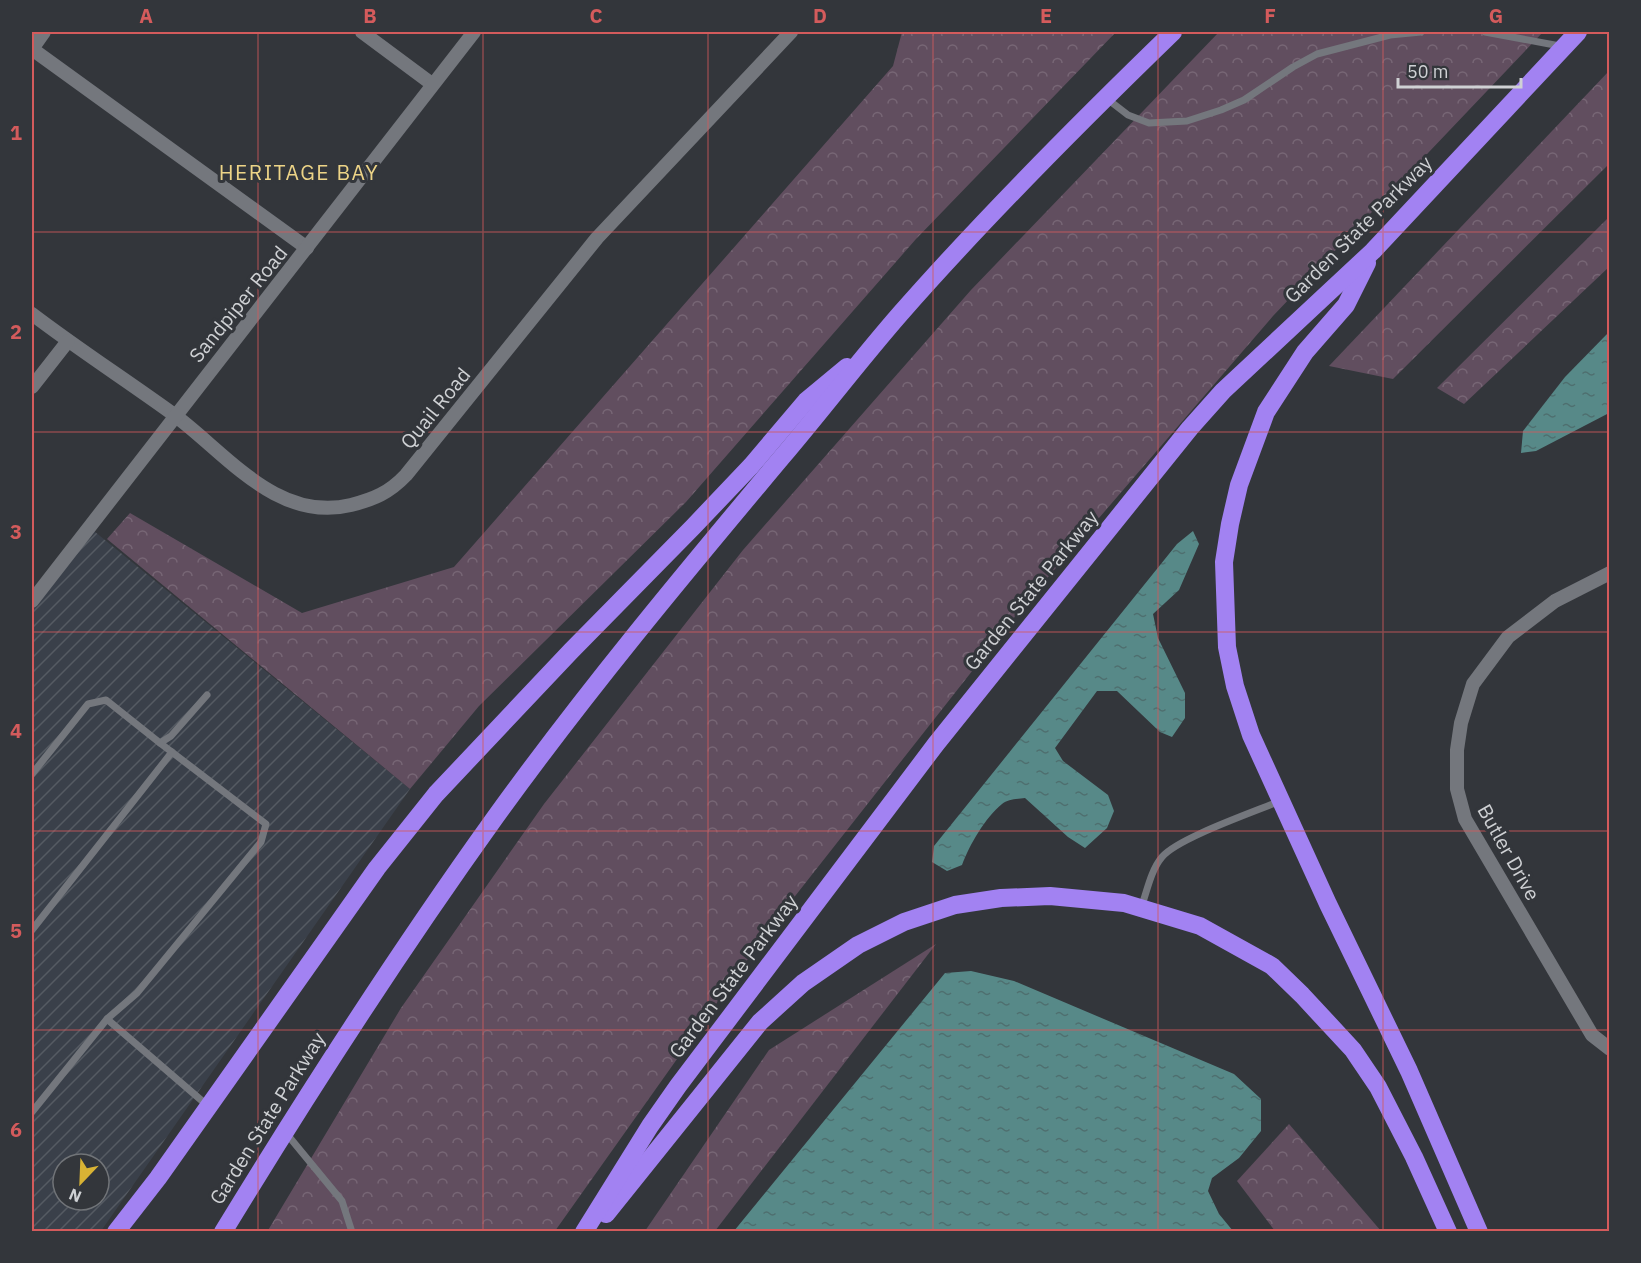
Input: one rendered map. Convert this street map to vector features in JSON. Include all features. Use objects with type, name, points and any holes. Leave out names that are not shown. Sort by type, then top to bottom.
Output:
[{"type":"highway","name":"Garden State Parkway","points":[[223,1232],[356,1019],[496,817],[584,699],[664,598],[899,315],[1009,195],[1173,32]]},
{"type":"highway","name":"Garden State Parkway","points":[[584,1232],[650,1126],[678,1086],[936,744],[1210,406],[1223,391],[1373,251],[1578,32]]},
{"type":"highway","points":[[1373,251],[1346,305],[1305,352],[1266,412],[1239,485],[1224,562],[1227,647],[1235,686],[1251,735],[1328,904],[1409,1071],[1479,1232]]},
{"type":"highway","points":[[116,1232],[209,1107],[377,868],[436,794],[751,466],[807,401],[836,375],[868,352]]},
{"type":"highway","points":[[592,1232],[760,1022],[803,983],[858,945],[904,922],[954,904],[1001,898],[1050,896],[1124,903],[1200,926],[1272,966],[1353,1050],[1378,1087],[1414,1157],[1448,1232]]},
{"type":"street","points":[[44,32],[32,49],[307,248]]},
{"type":"street","points":[[362,32],[432,84]]},
{"type":"street","name":"Sandpiper Road","points":[[32,601],[174,415],[474,32]]},
{"type":"street","name":"Quail Road","points":[[32,314],[68,342],[174,415],[261,487],[295,504],[335,509],[368,501],[393,489],[597,238],[790,32]]},
{"type":"street","points":[[32,387],[68,342]]},
{"type":"street","name":"Butler Drive","points":[[1610,573],[1556,601],[1508,637],[1473,684],[1461,723],[1457,750],[1457,789],[1465,819],[1592,1035],[1610,1049]]},
{"type":"lane","points":[[1106,98],[1128,115],[1149,123],[1187,121],[1244,100],[1317,54],[1390,35],[1421,32]]},
{"type":"lane","points":[[1485,32],[1563,47]]},
{"type":"lane","points":[[160,743],[171,736],[207,695]]},
{"type":"lane","points":[[32,774],[88,704],[106,700],[266,824],[261,842],[137,993],[107,1019],[32,1112]]},
{"type":"lane","points":[[32,930],[172,752]]},
{"type":"lane","points":[[1141,908],[1154,872],[1163,856],[1181,843],[1281,800]]},
{"type":"lane","points":[[107,1019],[209,1107]]},
{"type":"lane","points":[[284,1131],[342,1201],[352,1232]]},
{"type":"shaded area","points":[[89,527],[410,789],[101,1231],[32,1231],[32,602]]},
{"type":"green space","points":[[902,32],[1116,32],[916,239],[686,502],[479,706],[410,789],[107,539],[130,513],[302,613],[454,567],[893,66]]},
{"type":"green space","points":[[1219,32],[1543,32],[1273,316],[1024,605],[770,928],[555,1231],[267,1232],[401,1008],[544,804],[743,550],[971,290]]},
{"type":"green space","points":[[1609,71],[1609,164],[1393,379],[1329,366]]},
{"type":"green space","points":[[1609,217],[1609,267],[1464,404],[1437,388]]},
{"type":"green space","points":[[936,944],[715,1231],[645,1231],[769,1050]]},
{"type":"green space","points":[[1289,1124],[1381,1231],[1275,1231],[1237,1181]]},
{"type":"water","points":[[1609,332],[1609,413],[1536,451],[1521,453],[1523,431],[1565,377]]},
{"type":"water","points":[[1193,531],[1199,544],[1179,590],[1153,614],[1158,638],[1185,693],[1185,718],[1172,737],[1160,732],[1117,691],[1097,691],[1055,748],[1063,761],[1108,795],[1114,811],[1107,828],[1085,848],[1068,837],[1025,798],[1007,801],[984,824],[962,865],[947,871],[932,862],[934,846],[1177,544]]},
{"type":"water","points":[[971,971],[1014,981],[1234,1074],[1261,1099],[1261,1131],[1239,1158],[1212,1178],[1208,1191],[1219,1214],[1233,1231],[734,1231],[945,973]]},
{"type":"district","name":"HERITAGE BAY","points":[[299,172]]}]
